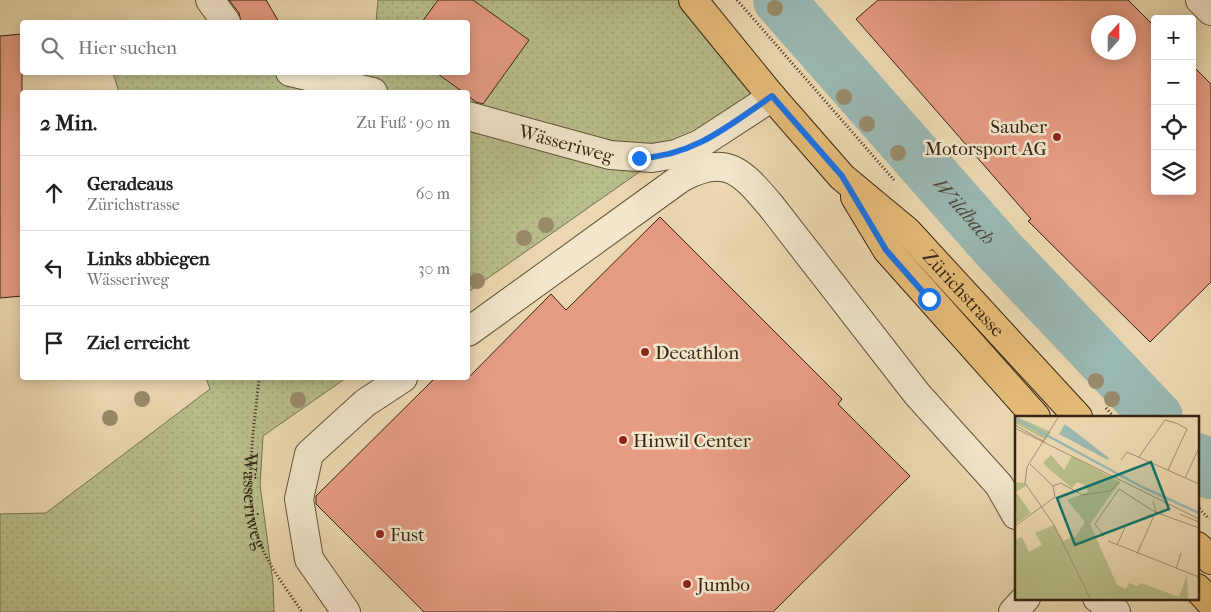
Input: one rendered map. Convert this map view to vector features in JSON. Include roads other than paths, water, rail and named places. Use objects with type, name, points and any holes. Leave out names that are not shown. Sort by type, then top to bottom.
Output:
[{"type":"main road","name":"Zürichstrasse","points":[[693,0],[772,96],[842,176],[908,232],[1077,416]]},
{"type":"main road","name":"Zürichstrasse","points":[[842,176],[886,250],[1035,416]]},
{"type":"main road","points":[[1198,547],[1211,560]]},
{"type":"main road","points":[[1198,589],[1211,603]]},
{"type":"lane","points":[[210,0],[225,20]]},
{"type":"lane","points":[[1200,0],[1211,11]]},
{"type":"lane","points":[[302,75],[365,90]]},
{"type":"lane","name":"Wässeriweg","points":[[470,117],[610,155],[652,158],[676,154],[700,144],[772,96]]},
{"type":"lane","points":[[470,331],[681,178],[707,166],[730,169],[741,174],[750,182],[771,206],[906,381],[999,485],[1015,513]]},
{"type":"lane","points":[[346,612],[309,559],[299,499],[309,454],[365,403],[399,380]]},
{"type":"lane","points":[[1013,612],[1024,600]]},
{"type":"lane","points":[[1100,600],[1116,612]]},
{"type":"waterway","name":"Wildbach","points":[[779,0],[998,249],[1156,416]]},
{"type":"waterway","name":"Wildbach","points":[[1198,460],[1211,473]]},
{"type":"place","name":"Sauber Motorsport AG","points":[[1057,137]]},
{"type":"place","name":"Decathlon","points":[[645,352]]},
{"type":"place","name":"Hinwil Center","points":[[623,440]]},
{"type":"place","name":"Fust","points":[[380,534]]},
{"type":"place","name":"Jumbo","points":[[687,584]]}]
